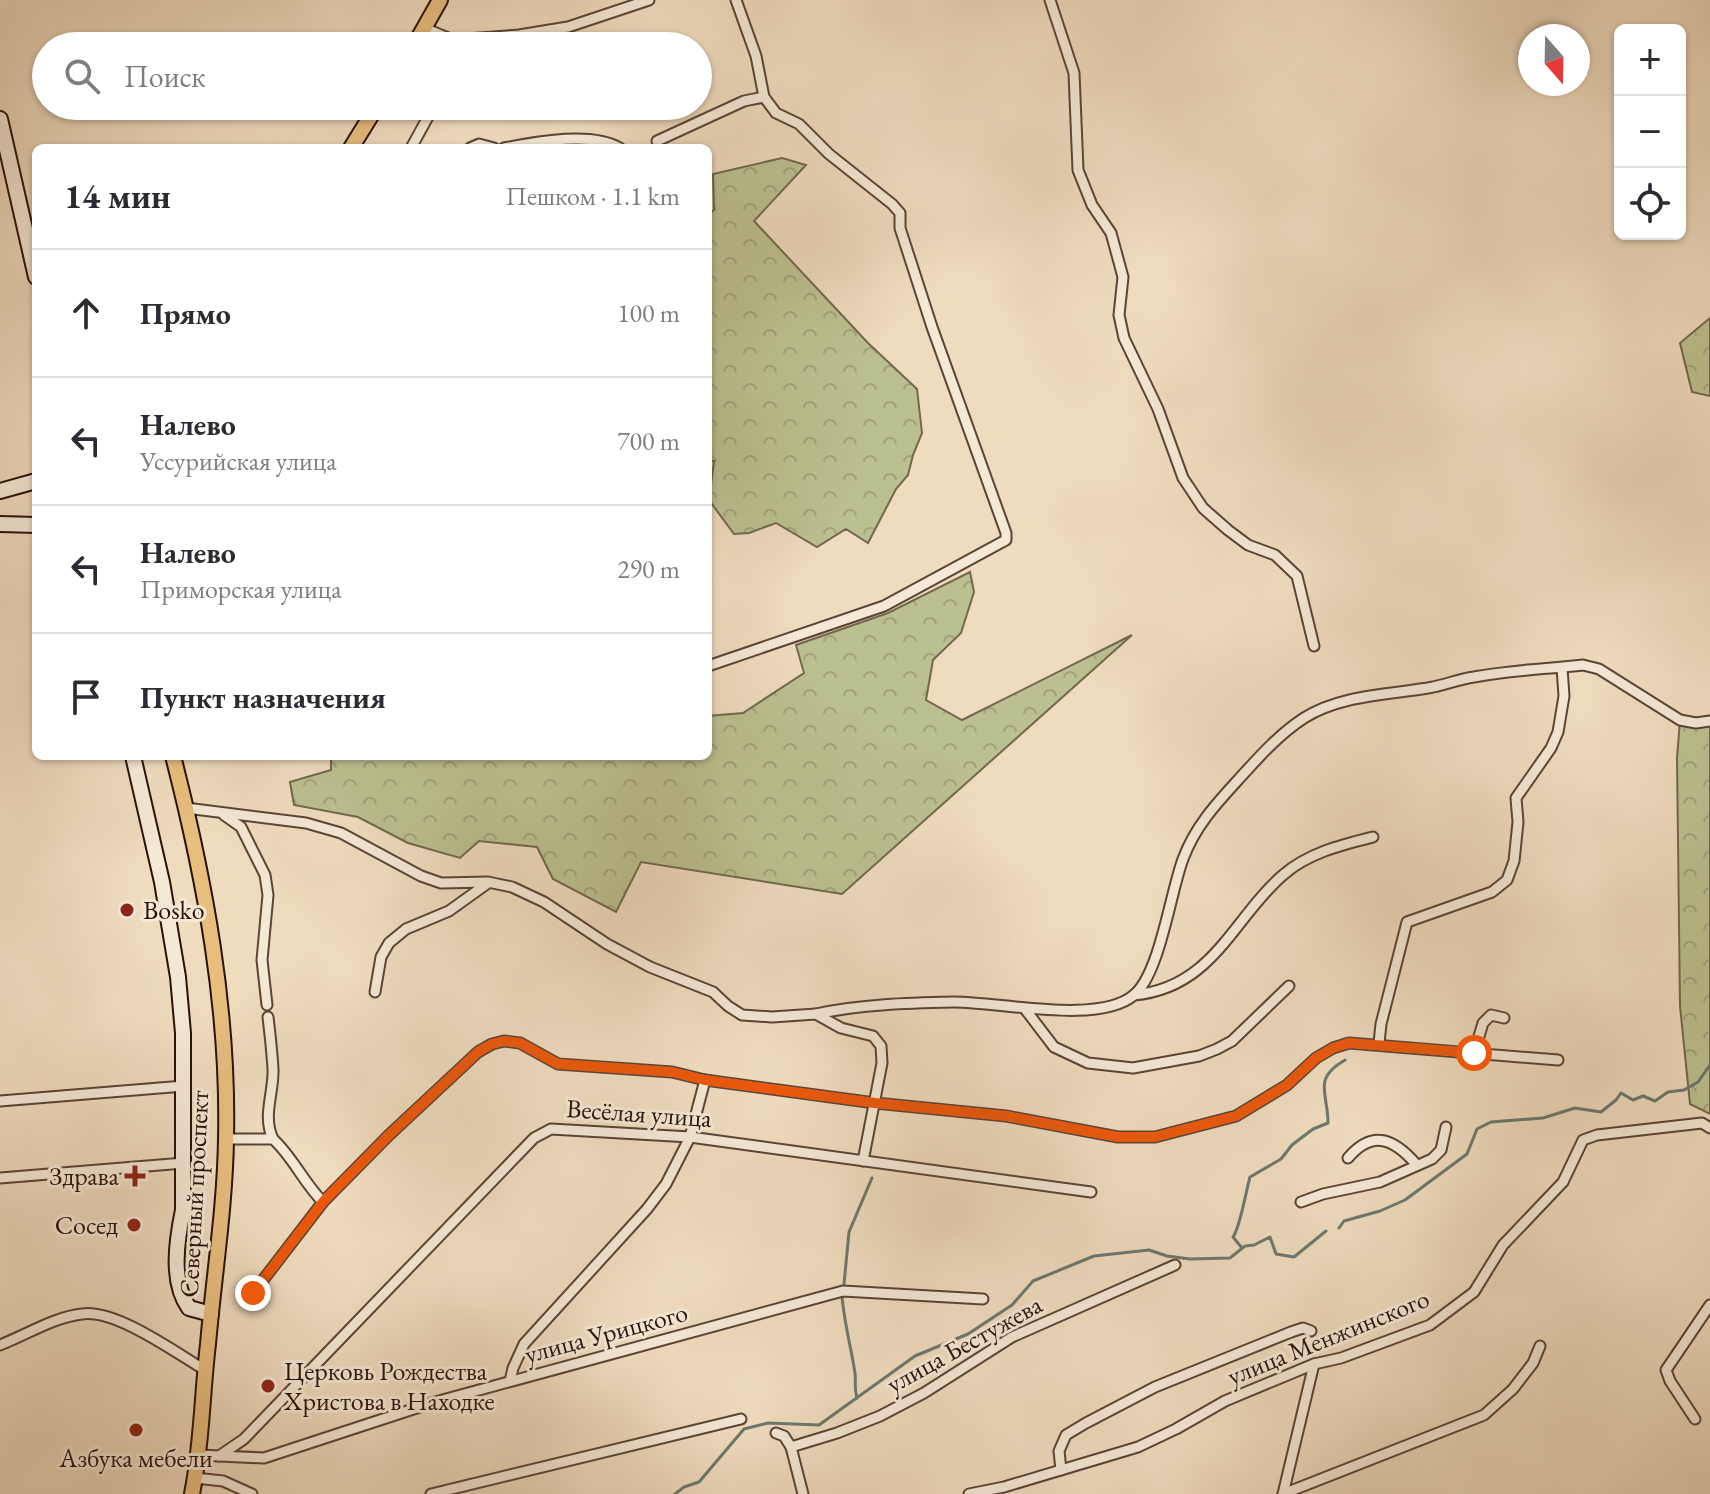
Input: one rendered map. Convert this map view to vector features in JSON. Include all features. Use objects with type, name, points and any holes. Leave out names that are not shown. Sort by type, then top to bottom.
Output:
[{"type":"main road","points":[[422,32],[440,0]]},
{"type":"main road","points":[[353,144],[368,120]]},
{"type":"main road","name":"Северный проспект","points":[[174,760],[202,878],[222,1014],[226,1139],[199,1455],[192,1494]]},
{"type":"street","points":[[537,32],[568,27],[649,0]]},
{"type":"street","points":[[712,665],[884,606],[1006,540],[900,228],[900,213],[829,154],[799,124],[776,113],[764,97],[756,56],[736,0]]},
{"type":"street","points":[[1050,0],[1074,73],[1078,170],[1092,205],[1111,233],[1123,277],[1119,315],[1124,338],[1158,409],[1183,478],[1203,508],[1228,530],[1248,545],[1275,555],[1297,576],[1314,646]]},
{"type":"street","points":[[424,28],[432,32]]},
{"type":"street","points":[[712,116],[744,101],[764,97]]},
{"type":"street","points":[[0,119],[32,259]]},
{"type":"street","points":[[413,144],[426,120]]},
{"type":"street","points":[[657,141],[703,120]]},
{"type":"street","points":[[548,144],[600,139],[612,144]]},
{"type":"street","points":[[2,490],[32,484]]},
{"type":"street","points":[[0,524],[32,525]]},
{"type":"street","points":[[1134,995],[1158,956],[1177,874],[1191,839],[1213,805],[1266,748],[1305,717],[1348,701],[1473,677],[1583,665],[1599,669],[1680,720],[1696,723],[1710,721]]},
{"type":"street","points":[[1379,1043],[1407,922],[1492,892],[1507,880],[1514,861],[1518,822],[1516,798],[1551,748],[1558,732],[1564,696],[1562,668]]},
{"type":"street","points":[[134,760],[173,947],[183,1033],[183,1210],[177,1238],[180,1283],[189,1308],[211,1314]]},
{"type":"street","points":[[186,808],[306,823],[341,833],[421,876],[441,883],[488,882],[512,887],[534,896],[607,944],[650,967],[713,992],[742,1015],[772,1017],[890,1005],[959,1002],[1025,1009],[1092,1010],[1114,1005],[1134,995],[1165,988],[1211,960],[1282,875],[1300,863],[1334,847],[1373,837]]},
{"type":"street","points":[[223,814],[241,827],[265,875],[268,895],[262,960],[267,1005]]},
{"type":"street","points":[[375,992],[381,957],[389,943],[406,929],[449,911],[488,882]]},
{"type":"street","points":[[1025,1009],[1054,1047],[1088,1063],[1133,1068],[1199,1056],[1217,1049],[1232,1041],[1289,986]]},
{"type":"street","points":[[816,1014],[834,1025],[873,1036],[878,1041],[882,1063],[863,1161]]},
{"type":"street","points":[[1474,1053],[1483,1023],[1491,1015],[1504,1018]]},
{"type":"street","points":[[268,1017],[273,1079],[266,1124],[273,1139],[287,1152],[307,1185],[323,1202]]},
{"type":"street","points":[[253,1293],[323,1202],[388,1136],[478,1052],[504,1041],[520,1043],[558,1064],[672,1072],[705,1080],[875,1103],[1006,1116],[1118,1137],[1155,1137],[1236,1116],[1287,1085],[1316,1058],[1349,1043],[1379,1043],[1558,1060]]},
{"type":"street","points":[[510,1381],[524,1344],[647,1209],[680,1161],[690,1137],[705,1080]]},
{"type":"street","points":[[0,1101],[184,1086]]},
{"type":"street","name":"улица Менжинского","points":[[969,1494],[1138,1447],[1225,1401],[1314,1364],[1375,1347],[1430,1325],[1474,1292],[1503,1245],[1563,1182],[1579,1147],[1588,1137],[1702,1123],[1710,1128]]},
{"type":"street","points":[[1301,1202],[1380,1182],[1432,1159],[1441,1150],[1446,1127]]},
{"type":"street","name":"Весёлая улица","points":[[219,1456],[244,1439],[534,1138],[551,1129],[690,1137],[1091,1192]]},
{"type":"street","points":[[226,1139],[273,1139]]},
{"type":"street","points":[[1348,1158],[1357,1148],[1370,1141],[1385,1140],[1401,1147],[1416,1164]]},
{"type":"street","points":[[0,1178],[184,1163]]},
{"type":"street","name":"улица Бестужева","points":[[791,1447],[880,1416],[924,1393],[1012,1337],[1175,1265]]},
{"type":"street","name":"улица Урицкого","points":[[199,1455],[264,1458],[435,1402],[843,1291],[983,1299]]},
{"type":"street","points":[[1695,1419],[1666,1370],[1710,1305]]},
{"type":"street","points":[[0,1345],[70,1316],[89,1313],[127,1324],[205,1370]]},
{"type":"street","points":[[1061,1470],[1059,1451],[1066,1435],[1086,1423],[1155,1387],[1291,1332],[1303,1328],[1311,1331]]},
{"type":"street","points":[[1283,1494],[1484,1415],[1513,1389],[1533,1363],[1540,1346]]},
{"type":"street","points":[[1283,1494],[1314,1364]]},
{"type":"street","points":[[431,1494],[741,1419]]},
{"type":"street","points":[[776,1433],[784,1436],[791,1447],[803,1494]]},
{"type":"street","points":[[195,1478],[223,1481],[252,1494]]},
{"type":"green space","points":[[782,158],[806,165],[754,221],[868,343],[917,389],[922,433],[908,475],[896,489],[868,543],[846,529],[817,547],[776,523],[749,533],[734,534],[712,504],[713,174]]},
{"type":"green space","points":[[1710,318],[1710,396],[1692,392],[1680,343]]},
{"type":"green space","points":[[970,572],[974,592],[961,633],[933,660],[926,700],[962,720],[1132,635],[842,894],[641,862],[616,912],[553,879],[537,847],[479,841],[460,858],[408,843],[358,817],[294,805],[290,782],[331,770],[331,760],[712,760],[712,716],[743,713],[804,673],[796,645],[888,613]]},
{"type":"green space","points":[[1680,720],[1710,720],[1710,1114],[1690,1104],[1680,1006],[1677,758]]},
{"type":"waterway","points":[[1242,1248],[1233,1237],[1250,1177],[1281,1159],[1292,1145],[1313,1129],[1328,1123],[1325,1080],[1345,1060]]},
{"type":"waterway","points":[[1339,1228],[1344,1221],[1405,1200],[1467,1154],[1477,1129],[1491,1122],[1543,1118],[1575,1108],[1601,1112],[1621,1093],[1633,1100],[1643,1096],[1655,1101],[1668,1092],[1684,1090],[1698,1082],[1710,1065]]},
{"type":"waterway","points":[[844,1284],[849,1232],[872,1178]]},
{"type":"waterway","points":[[675,1494],[699,1482],[744,1429],[768,1423],[819,1425],[915,1356],[968,1334],[1012,1305],[1033,1281],[1094,1256],[1149,1250],[1190,1259],[1230,1258],[1245,1246],[1270,1237],[1276,1254],[1294,1257],[1326,1231]]},
{"type":"waterway","points":[[842,1296],[857,1398]]},
{"type":"place","name":"Bosko","points":[[127,910]]},
{"type":"place","name":"Здрава","points":[[135,1176]]},
{"type":"place","name":"Сосед","points":[[134,1225]]},
{"type":"place","name":"Церковь Рождества Христова в Находке","points":[[268,1386]]},
{"type":"place","name":"Азбука мебели","points":[[136,1430]]},
{"type":"route","points":[[253,1293],[323,1202],[388,1136],[478,1052],[504,1041],[520,1043],[558,1064],[672,1072],[705,1080],[875,1103],[1006,1116],[1118,1137],[1155,1137],[1236,1116],[1287,1085],[1316,1058],[1349,1043],[1474,1053]]}]
